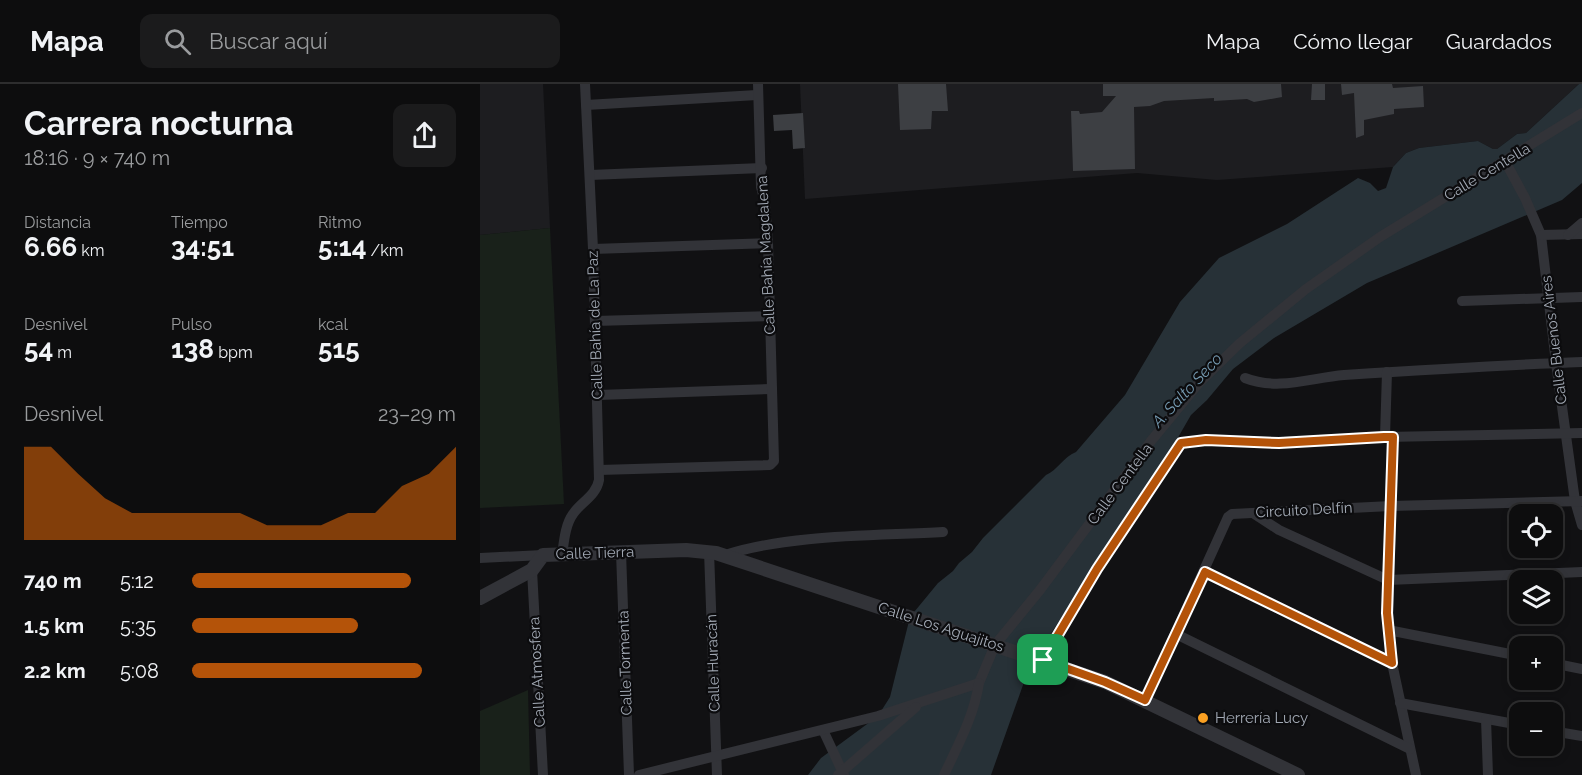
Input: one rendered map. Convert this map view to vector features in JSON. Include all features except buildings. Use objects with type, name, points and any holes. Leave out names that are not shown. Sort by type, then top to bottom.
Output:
[{"type":"street","name":"Calle Bahía de La Paz","points":[[562,555],[569,519],[595,491],[598,486],[599,470],[593,249],[585,84]]},
{"type":"street","points":[[586,105],[758,90]]},
{"type":"street","name":"Calle Bahía Magdalena","points":[[599,470],[770,465],[774,461],[776,456],[768,243],[765,202],[761,187],[758,90]]},
{"type":"street","name":"Calle Centella","points":[[944,775],[970,719],[979,683],[995,645],[1040,590],[1151,441],[1198,384],[1240,343],[1306,289],[1380,237],[1582,113]]},
{"type":"street","name":"Calle Buenos Aires","points":[[1505,161],[1526,198],[1541,235],[1566,434],[1582,525]]},
{"type":"street","points":[[590,175],[762,168]]},
{"type":"street","points":[[1569,235],[1582,223]]},
{"type":"street","points":[[1541,235],[1582,234]]},
{"type":"street","points":[[593,249],[768,243]]},
{"type":"street","points":[[1462,301],[1582,297]]},
{"type":"street","points":[[595,321],[770,316]]},
{"type":"street","points":[[1245,378],[1259,384],[1274,385],[1387,372],[1582,362]]},
{"type":"street","points":[[1387,372],[1391,506],[1388,630],[1392,663],[1416,775]]},
{"type":"street","points":[[598,395],[772,389]]},
{"type":"street","points":[[1043,660],[1097,569],[1181,443],[1206,440],[1279,443],[1389,437],[1582,433]]},
{"type":"street","name":"Circuito Delfín","points":[[1145,700],[1228,517],[1232,514],[1391,506],[1578,501]]},
{"type":"street","points":[[1253,513],[1279,530],[1388,580],[1582,572]]},
{"type":"street","points":[[725,555],[748,548],[781,543],[943,532]]},
{"type":"street","name":"Calle Los Aguajitos","points":[[710,551],[1105,682],[1298,775]]},
{"type":"street","name":"Calle Tierra","points":[[480,558],[710,551]]},
{"type":"street","name":"Calle Huracán","points":[[710,551],[717,775]]},
{"type":"street","name":"Calle Tormenta","points":[[621,552],[629,775]]},
{"type":"street","points":[[480,598],[532,570],[543,555]]},
{"type":"street","name":"Calle Atmosfera","points":[[532,570],[543,775]]},
{"type":"street","points":[[1205,572],[1392,663]]},
{"type":"street","points":[[1388,630],[1509,654]]},
{"type":"street","points":[[1176,634],[1410,749]]},
{"type":"street","points":[[1563,665],[1582,669]]},
{"type":"street","points":[[639,775],[823,730],[921,703],[979,683]]},
{"type":"street","points":[[823,730],[841,774],[921,703]]},
{"type":"street","points":[[1400,703],[1509,723]]},
{"type":"street","points":[[1486,719],[1488,775]]},
{"type":"street","points":[[1563,733],[1582,736]]},
{"type":"shaded area","points":[[480,84],[543,84],[550,228],[480,235]]},
{"type":"shaded area","points":[[800,84],[1579,84],[1526,133],[1517,134],[1497,149],[1478,141],[1419,148],[1406,153],[1393,167],[1217,180],[1137,173],[805,199]]},
{"type":"shaded area","points":[[550,228],[564,504],[480,508],[480,235]]},
{"type":"shaded area","points":[[528,690],[530,775],[480,775],[480,711]]},
{"type":"water","name":"A. Salto Seco","points":[[1579,84],[1582,84],[1582,183],[1562,200],[1367,283],[1274,338],[1233,369],[1191,415],[1169,453],[1050,635],[1039,640],[991,775],[808,775],[821,758],[878,716],[890,697],[910,617],[938,583],[972,552],[1046,475],[1076,452],[1125,395],[1180,302],[1219,258],[1287,224],[1358,178],[1370,183],[1378,191],[1386,188],[1393,167],[1406,153],[1419,148],[1478,141],[1497,149],[1517,134],[1526,133]]},
{"type":"place","name":"Herrería Lucy","points":[[1203,718]]},
{"type":"route","points":[[1393,437],[1387,613],[1392,663],[1205,572],[1145,700],[1105,682],[1043,660],[1097,569],[1181,443],[1206,440],[1279,443],[1393,437]]}]
